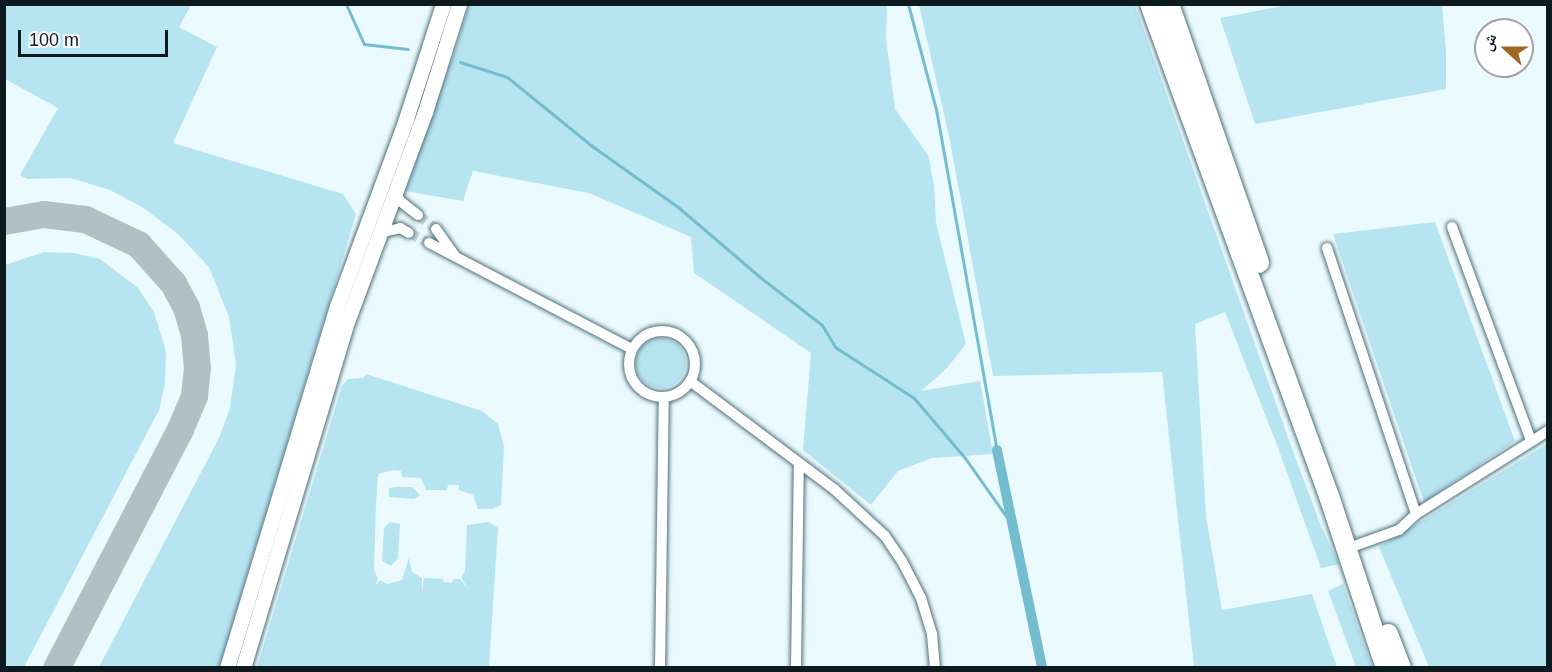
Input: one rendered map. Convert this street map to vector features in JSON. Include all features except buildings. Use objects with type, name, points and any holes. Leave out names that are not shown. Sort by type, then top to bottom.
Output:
[{"type":"highway","points":[[1150,4],[1329,496],[1386,668]]},
{"type":"highway","points":[[1175,5],[1381,617],[1401,668]]},
{"type":"street","points":[[243,668],[332,346],[343,287],[417,87],[442,4]]},
{"type":"street","points":[[332,346],[396,190],[436,81],[459,4]]},
{"type":"street","points":[[396,190],[400,201],[418,215]]},
{"type":"street","points":[[379,233],[404,231],[390,205]]},
{"type":"street","points":[[1452,227],[1531,441]]},
{"type":"street","points":[[436,228],[454,256]]},
{"type":"street","points":[[429,243],[632,349]]},
{"type":"street","points":[[1327,248],[1416,514]]},
{"type":"street","points":[[668,331],[678,335],[692,350],[694,371],[690,381],[679,392],[664,397],[645,393],[632,378],[629,368],[632,349],[647,334],[668,331]]},
{"type":"street","points":[[227,668],[327,363]]},
{"type":"street","points":[[690,381],[799,463],[863,514],[885,536],[902,561],[928,617],[935,668]]},
{"type":"street","points":[[660,668],[664,397]]},
{"type":"street","points":[[1358,544],[1399,530],[1416,514],[1548,431]]},
{"type":"street","points":[[796,668],[799,463]]},
{"type":"shaded area","points":[[469,4],[887,5],[886,38],[895,109],[928,155],[934,185],[936,222],[966,344],[946,369],[921,391],[980,381],[993,454],[932,458],[898,471],[871,505],[803,450],[811,353],[694,273],[691,237],[589,193],[473,171],[463,201],[405,191],[456,48]]},
{"type":"shaded area","points":[[1293,4],[1442,5],[1446,51],[1446,89],[1255,124],[1220,18]]},
{"type":"shaded area","points":[[4,5],[191,5],[179,27],[217,47],[173,143],[343,194],[356,214],[219,667],[99,667],[219,438],[230,408],[236,365],[229,317],[209,267],[178,234],[142,207],[110,190],[70,178],[27,179],[20,175],[58,108],[5,79]]},
{"type":"shaded area","points":[[919,5],[1135,5],[1290,443],[1321,526],[1339,564],[1321,568],[1277,445],[1225,312],[1195,324],[1206,516],[1222,610],[1312,594],[1337,667],[1194,667],[1162,372],[993,376],[950,141]]},
{"type":"shaded area","points":[[1435,222],[1515,441],[1424,502],[1333,234]]},
{"type":"shaded area","points":[[44,252],[74,253],[100,259],[137,287],[154,312],[166,351],[165,384],[159,410],[24,667],[5,667],[5,265]]},
{"type":"shaded area","points":[[661,338],[679,345],[686,363],[679,381],[661,388],[643,381],[636,363],[643,345]]},
{"type":"shaded area","points":[[366,374],[482,411],[498,424],[504,446],[501,505],[491,509],[478,509],[473,495],[459,490],[459,485],[448,485],[447,490],[426,490],[421,478],[402,477],[401,471],[392,470],[378,474],[376,504],[374,570],[378,579],[375,586],[380,580],[387,584],[402,580],[409,558],[412,572],[422,578],[422,591],[424,578],[443,579],[444,582],[452,583],[453,579],[460,579],[468,589],[461,577],[465,571],[467,525],[489,522],[498,528],[489,667],[257,667],[342,386],[348,379],[363,378]]},
{"type":"shaded area","points":[[1547,444],[1547,667],[1429,667],[1379,547]]},
{"type":"shaded area","points":[[412,487],[420,495],[414,499],[389,497],[389,488]]},
{"type":"shaded area","points":[[390,522],[400,524],[398,558],[391,566],[382,561],[384,528]]},
{"type":"shaded area","points":[[1343,584],[1372,667],[1356,667],[1328,591]]},
{"type":"waterway","points":[[346,4],[364,44],[408,49]]},
{"type":"waterway","points":[[908,4],[936,109],[997,450]]},
{"type":"waterway","points":[[460,62],[507,77],[592,146],[678,207],[761,278],[822,325],[835,347],[914,398],[965,458],[1013,526]]},
{"type":"waterway","points":[[997,450],[1042,668]]},
{"type":"taxiway","points":[[4,221],[43,214],[85,219],[138,244],[173,283],[186,307],[194,335],[197,367],[194,396],[180,429],[56,668]]},
{"type":"tunnel","points":[[418,215],[436,229]]},
{"type":"tunnel","points":[[409,233],[429,243]]}]
